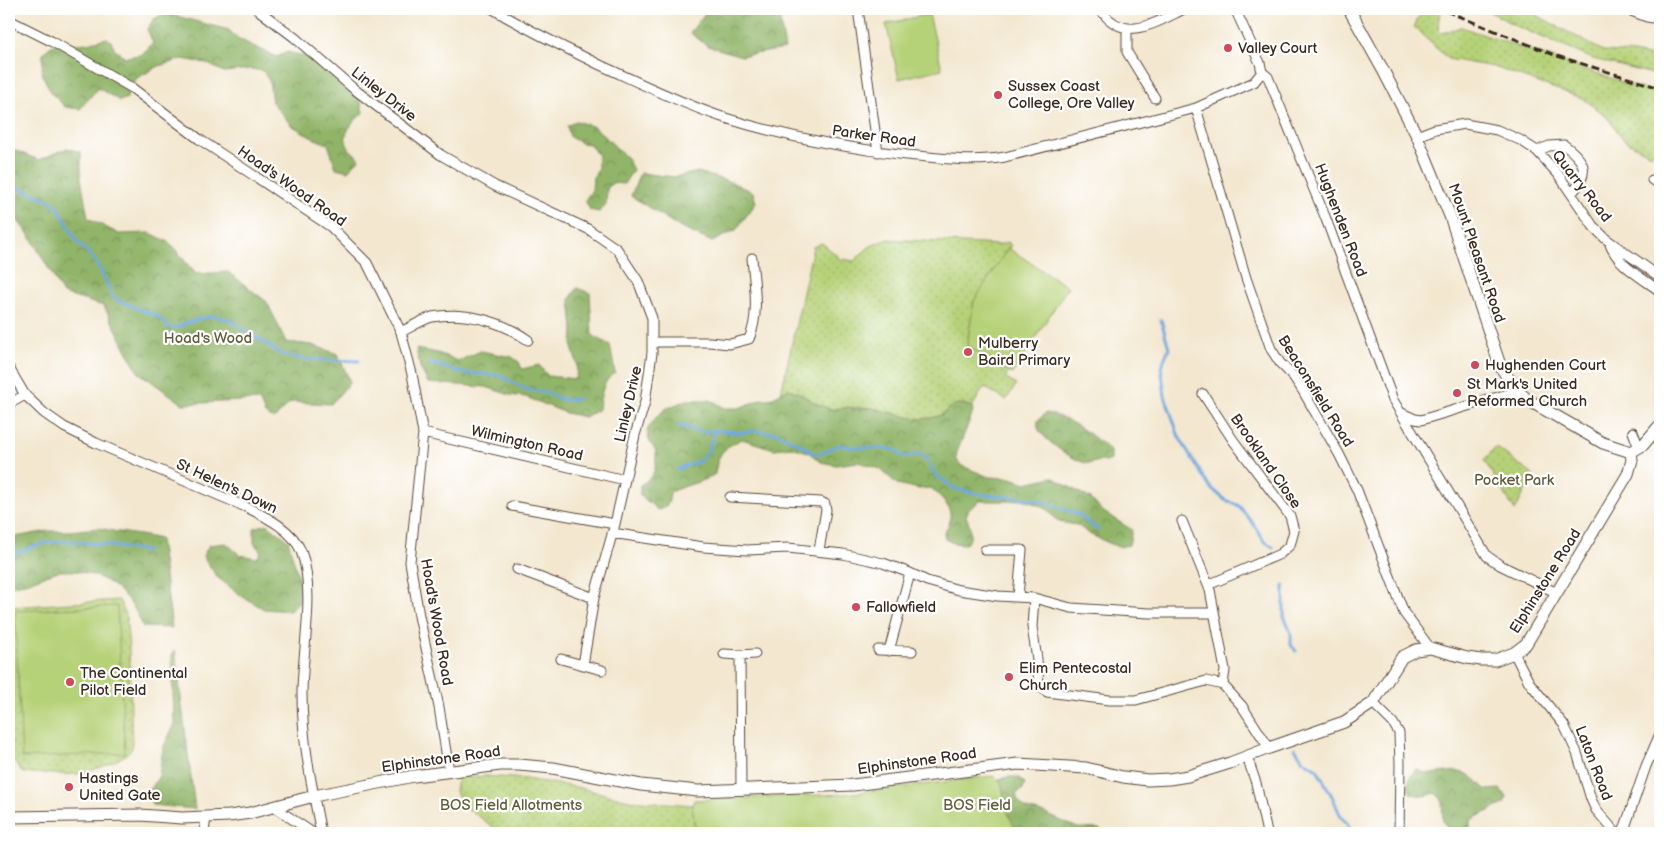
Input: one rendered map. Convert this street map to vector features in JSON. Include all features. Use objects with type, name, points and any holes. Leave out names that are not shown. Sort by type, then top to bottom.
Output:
[{"type":"street","name":"Linley Drive","points":[[257,9],[294,37],[354,89],[441,155],[495,186],[588,229],[617,249],[638,281],[652,318],[652,353],[645,402],[635,435],[614,529],[594,598],[583,664]]},
{"type":"street","name":"Parker Road","points":[[493,9],[586,58],[676,100],[711,113],[776,132],[829,144],[878,152],[952,160],[994,159],[1196,108],[1254,82],[1262,72]]},
{"type":"street","points":[[858,9],[878,152]]},
{"type":"street","points":[[1100,9],[1110,20],[1127,28],[1148,26],[1184,9]]},
{"type":"street","name":"Hughenden Road","points":[[1235,9],[1260,62],[1262,72],[1268,77],[1304,162],[1350,280],[1393,400],[1487,556],[1500,565],[1557,593]]},
{"type":"street","name":"Mount Pleasant Road","points":[[1349,9],[1418,136],[1450,216],[1501,368],[1518,391],[1528,400],[1603,443],[1635,450]]},
{"type":"street","points":[[1626,9],[1647,18],[1660,20]]},
{"type":"street","name":"Hoad's Wood Road","points":[[9,20],[59,45],[132,88],[199,139],[331,227],[367,263],[401,332],[412,374],[422,433],[410,562],[419,616],[439,707],[449,771]]},
{"type":"street","points":[[1127,28],[1127,52],[1155,98]]},
{"type":"street","name":"Beaconsfield Road","points":[[1196,108],[1246,278],[1271,349],[1280,364],[1293,376],[1303,391],[1339,454],[1357,490],[1404,613],[1430,648]]},
{"type":"street","name":"Quarry Road","points":[[1418,136],[1435,129],[1465,124],[1497,130],[1520,140],[1537,151],[1572,193],[1593,226],[1609,241],[1660,277]]},
{"type":"street","points":[[1537,151],[1549,146],[1564,145],[1575,153],[1583,164],[1584,173],[1582,182],[1572,193]]},
{"type":"street","points":[[1609,241],[1618,260],[1660,291]]},
{"type":"street","points":[[652,342],[730,344],[749,339],[754,328],[755,315],[752,258]]},
{"type":"street","points":[[401,332],[431,318],[457,314],[514,330],[528,340]]},
{"type":"street","name":"St Helen's Down","points":[[9,368],[25,395],[44,413],[64,427],[96,443],[246,506],[270,519],[290,535],[300,550],[306,570],[307,607],[302,694],[304,736],[321,833]]},
{"type":"street","points":[[1401,412],[1421,420],[1518,391]]},
{"type":"street","name":"Brookland Close","points":[[1203,394],[1233,440],[1290,516],[1294,531],[1290,545],[1280,554],[1208,585]]},
{"type":"street","points":[[9,404],[25,395]]},
{"type":"street","points":[[1419,442],[1417,426],[1421,420]]},
{"type":"street","points":[[1635,450],[1655,433],[1660,425]]},
{"type":"street","points":[[1633,432],[1635,450]]},
{"type":"street","name":"Wilmington Road","points":[[422,433],[625,480]]},
{"type":"street","name":"Elphinstone Road","points":[[9,817],[140,815],[182,818],[250,813],[314,796],[414,776],[519,765],[553,768],[641,785],[698,791],[853,785],[973,768],[1018,764],[1086,768],[1123,777],[1148,780],[1188,776],[1344,722],[1373,703],[1402,657],[1416,650],[1430,648],[1481,660],[1495,660],[1514,653],[1526,644],[1628,474],[1635,450]]},
{"type":"street","points":[[730,497],[821,502],[825,504],[826,510],[819,550]]},
{"type":"street","points":[[512,506],[702,547],[747,550],[788,548],[844,554],[883,563],[910,572],[927,581],[959,590],[998,596],[1034,598],[1071,608],[1174,614],[1214,613]]},
{"type":"street","points":[[1182,521],[1208,585],[1225,670],[1223,685]]},
{"type":"street","points":[[985,550],[1022,550],[1018,597]]},
{"type":"street","points":[[517,569],[594,598]]},
{"type":"street","points":[[889,650],[910,572]]},
{"type":"street","points":[[1034,598],[1032,628],[1039,686],[1047,692],[1109,700],[1136,700],[1206,681],[1223,685],[1242,706],[1269,748]]},
{"type":"street","points":[[878,650],[912,650]]},
{"type":"street","name":"Laton Road","points":[[1514,653],[1529,682],[1564,725],[1577,753],[1596,810],[1616,833]]},
{"type":"street","points":[[724,654],[755,654]]},
{"type":"street","points":[[740,655],[741,790]]},
{"type":"street","points":[[561,659],[602,670]]},
{"type":"street","points":[[1373,703],[1393,723],[1399,733],[1399,833]]},
{"type":"street","points":[[1623,833],[1646,766],[1660,734]]},
{"type":"street","points":[[1247,757],[1256,783],[1267,833]]},
{"type":"street","points":[[274,807],[313,833]]},
{"type":"street","points":[[204,833],[206,817]]},
{"type":"green space","points":[[712,9],[778,9],[785,49],[741,56],[708,46],[690,33],[705,13]]},
{"type":"green space","points":[[1423,9],[1442,9],[1438,29],[1442,33],[1461,27],[1660,95],[1660,138],[1652,155],[1624,140],[1606,116],[1584,99],[1494,67],[1448,59],[1414,27]]},
{"type":"green space","points":[[1485,9],[1525,9],[1603,51],[1633,53],[1658,58],[1660,59],[1660,76],[1593,59],[1516,26]]},
{"type":"green space","points":[[165,13],[229,30],[245,42],[277,57],[287,52],[308,57],[336,77],[360,98],[363,113],[349,129],[346,138],[346,143],[359,160],[348,171],[336,168],[328,144],[291,125],[272,102],[269,80],[263,71],[251,69],[224,72],[206,63],[182,59],[159,66],[137,78],[129,89],[127,98],[120,101],[98,88],[80,109],[65,107],[51,93],[42,74],[43,53],[50,47],[63,41],[80,44],[107,38],[112,42],[115,50],[125,57],[141,55],[153,43],[147,29],[154,19]]},
{"type":"green space","points":[[929,14],[942,69],[899,79],[886,24]]},
{"type":"green space","points":[[576,121],[595,127],[627,158],[633,170],[624,184],[612,183],[607,189],[606,204],[599,212],[590,210],[585,200],[592,190],[593,177],[598,170],[598,156],[590,144],[581,143],[570,137],[567,126]]},
{"type":"green space","name":"Hoad's Wood","points":[[9,148],[39,160],[67,148],[81,152],[81,178],[88,218],[119,234],[150,233],[169,242],[196,274],[228,272],[267,302],[286,342],[312,345],[338,354],[350,382],[331,404],[291,402],[274,419],[265,414],[259,400],[183,404],[138,372],[104,306],[63,294],[30,236],[9,210]]},
{"type":"green space","points":[[698,172],[731,182],[753,192],[756,203],[736,230],[712,242],[681,228],[631,196],[640,173],[675,177]]},
{"type":"green space","points":[[886,239],[999,245],[1008,242],[1011,245],[974,301],[967,344],[1009,372],[1005,378],[1016,385],[1006,400],[984,387],[972,407],[958,405],[938,416],[921,419],[907,418],[873,408],[831,409],[789,389],[781,393],[813,247],[822,243],[841,259],[854,261],[869,247]]},
{"type":"green space","points":[[1008,248],[1068,287],[1012,374],[967,345],[974,301]]},
{"type":"green space","points":[[577,288],[590,293],[592,335],[610,345],[615,373],[605,384],[599,409],[585,417],[566,413],[526,397],[510,395],[486,387],[428,383],[420,367],[416,349],[438,353],[458,361],[481,351],[512,357],[519,362],[522,369],[539,365],[548,376],[576,379],[577,364],[572,347],[573,329],[570,299]]},
{"type":"green space","points":[[789,389],[799,393],[813,403],[833,410],[849,407],[855,409],[871,408],[917,419],[942,415],[954,405],[963,404],[972,407],[973,412],[957,452],[956,459],[962,466],[989,477],[1011,478],[1026,483],[1052,477],[1091,499],[1102,511],[1132,530],[1129,545],[1118,547],[1091,535],[1077,525],[1059,522],[1045,508],[1023,499],[980,501],[969,509],[966,516],[970,526],[970,539],[966,544],[953,543],[945,539],[944,533],[950,519],[948,508],[931,488],[919,489],[897,484],[880,469],[858,462],[836,465],[821,462],[808,452],[792,447],[774,449],[742,439],[730,445],[722,452],[715,474],[670,492],[669,501],[664,507],[658,510],[640,495],[640,485],[652,475],[656,462],[656,451],[649,441],[647,430],[658,415],[667,408],[687,400],[710,400],[725,408],[739,408],[761,399],[769,399]]},
{"type":"green space","points":[[1046,413],[1063,418],[1089,434],[1111,452],[1111,460],[1092,463],[1082,462],[1060,449],[1046,438],[1038,428],[1038,420]]},
{"type":"green space","name":"Pocket Park","points":[[1496,447],[1533,475],[1515,511],[1484,460]]},
{"type":"green space","points":[[267,524],[288,540],[301,588],[299,602],[290,611],[264,609],[243,597],[217,577],[203,556],[209,545],[226,543],[240,555],[257,558],[261,552],[254,543],[254,528]]},
{"type":"green space","points":[[99,528],[160,539],[172,628],[143,627],[130,603],[121,593],[111,584],[88,573],[60,571],[28,582],[9,586],[9,538],[48,531]]},
{"type":"green space","name":"The Continental Pilot Field","points":[[119,600],[126,616],[129,648],[132,748],[117,760],[83,773],[23,773],[9,755],[9,607]]},
{"type":"green space","name":"The Continental Pilot Field","points":[[117,606],[125,753],[22,758],[15,611]]},
{"type":"green space","points":[[175,650],[195,809],[152,805],[149,791],[159,776],[163,748],[174,725],[172,656]]},
{"type":"green space","points":[[1416,769],[1427,773],[1464,773],[1473,778],[1486,790],[1500,789],[1507,797],[1504,804],[1470,820],[1469,833],[1452,833],[1443,822],[1442,800],[1436,793],[1425,796],[1411,794],[1409,781]]},
{"type":"green space","name":"BOS Field Allotments","points":[[486,776],[526,779],[576,787],[629,800],[692,805],[696,833],[501,833],[465,806],[455,791],[457,778]]},
{"type":"green space","name":"BOS Field","points":[[993,776],[1001,782],[1007,811],[1017,833],[696,833],[692,805],[694,800],[846,794]]},
{"type":"green space","points":[[1008,777],[1018,777],[1025,783],[1023,789],[1016,794],[1018,801],[1026,809],[1043,813],[1078,828],[1100,829],[1103,833],[1002,833],[992,783]]},
{"type":"waterway","points":[[9,184],[47,199],[58,207],[77,242],[98,265],[112,295],[117,300],[159,317],[168,327],[175,328],[212,316],[228,319],[280,354],[303,359],[359,361]]},
{"type":"waterway","points":[[1161,320],[1169,348],[1161,367],[1165,396],[1179,437],[1209,486],[1225,500],[1239,506],[1264,541],[1273,547]]},
{"type":"waterway","points":[[430,363],[463,373],[498,375],[528,390],[544,392],[564,400],[578,399]]},
{"type":"waterway","points":[[678,425],[701,432],[717,430],[742,433],[753,431],[777,433],[802,445],[813,453],[820,454],[839,445],[891,449],[897,451],[902,456],[908,457],[918,454],[925,457],[935,474],[955,489],[985,495],[1034,499],[1078,514],[1098,530]]},
{"type":"waterway","points":[[677,470],[701,460],[708,450],[716,431]]},
{"type":"waterway","points":[[9,554],[45,543],[62,541],[86,542],[147,551]]},
{"type":"waterway","points":[[1284,585],[1284,616],[1291,633],[1291,645],[1296,651]]},
{"type":"waterway","points":[[1295,748],[1303,760],[1317,769],[1341,817],[1348,824],[1352,833]]},
{"type":"railway","points":[[1446,11],[1557,56],[1660,88]]},
{"type":"place","name":"Valley Court","points":[[1228,48]]},
{"type":"place","name":"Sussex Coast College, Ore Valley","points":[[998,95]]},
{"type":"place","name":"Mulberry Baird Primary","points":[[968,352]]},
{"type":"place","name":"Hughenden Court","points":[[1475,365]]},
{"type":"place","name":"St Mark's United Reformed Church","points":[[1457,393]]},
{"type":"place","name":"Fallowfield","points":[[856,607]]},
{"type":"place","name":"Elim Pentecostal Church","points":[[1009,677]]},
{"type":"place","name":"The Continental Pilot Field","points":[[70,682]]},
{"type":"place","name":"Hastings United Gate","points":[[69,787]]}]
